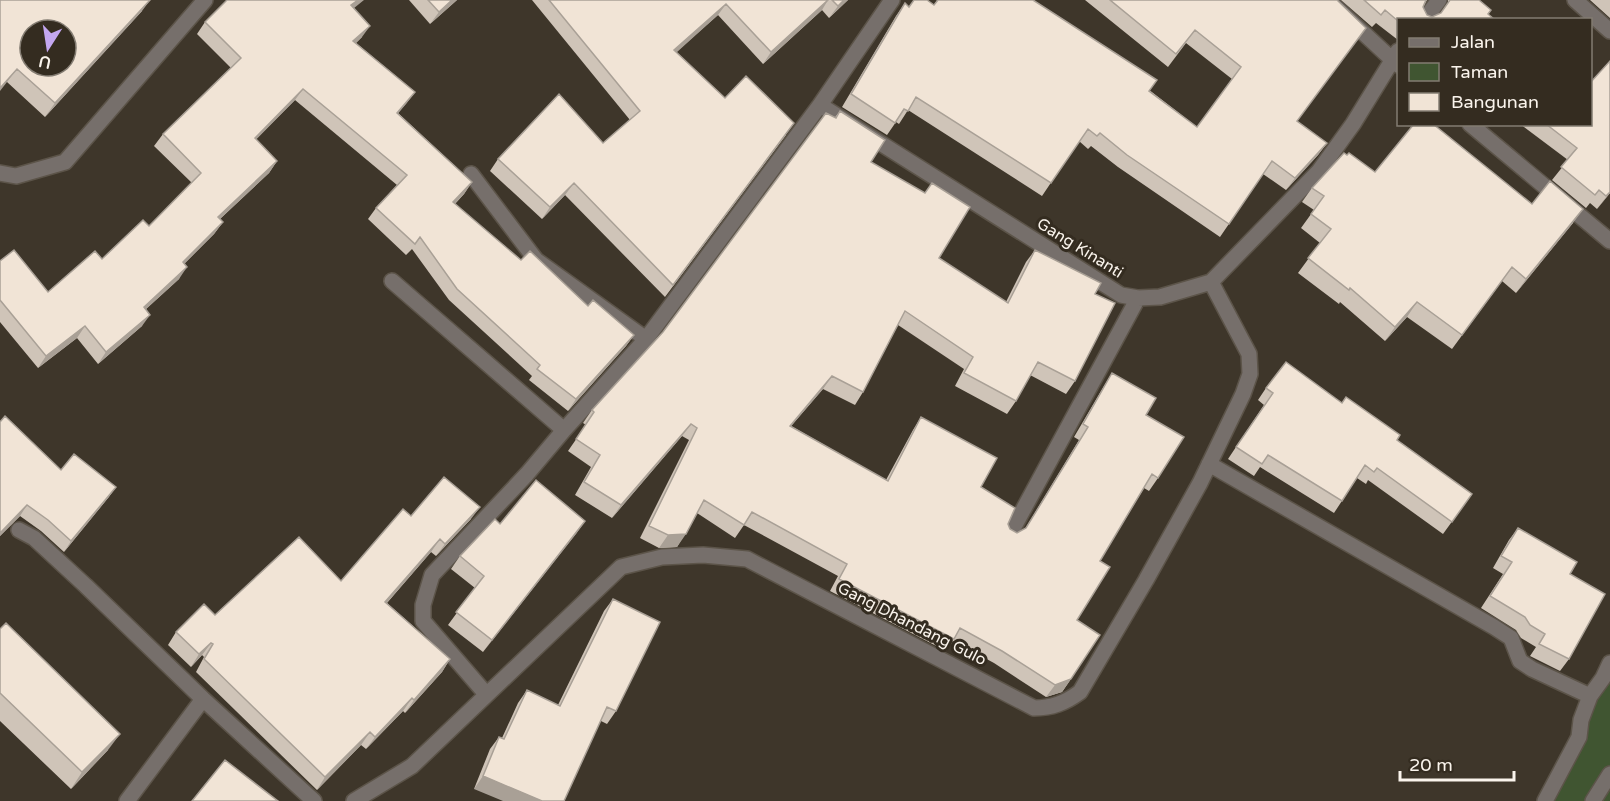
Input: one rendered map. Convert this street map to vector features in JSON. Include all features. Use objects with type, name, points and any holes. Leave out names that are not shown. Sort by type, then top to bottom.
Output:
[{"type":"street","points":[[0,174],[16,176],[65,162],[205,0]]},
{"type":"street","points":[[486,694],[423,621],[423,605],[432,575],[527,474],[646,339],[820,105],[892,0]]},
{"type":"street","points":[[1328,0],[1396,58]]},
{"type":"street","points":[[1426,18],[1439,0]]},
{"type":"street","points":[[1575,0],[1610,31]]},
{"type":"street","name":"Gang Kinanti","points":[[820,105],[1121,296],[1160,297],[1211,282],[1318,171],[1353,124],[1396,58]]},
{"type":"street","points":[[1472,126],[1610,241]]},
{"type":"street","points":[[471,174],[536,260],[646,339]]},
{"type":"street","points":[[392,281],[564,430]]},
{"type":"street","name":"Gang Dhandang Gulo","points":[[354,801],[412,766],[621,567],[662,557],[704,555],[747,559],[1034,708],[1050,708],[1071,699],[1080,692],[1146,580],[1209,464],[1250,374],[1249,354],[1211,282]]},
{"type":"street","points":[[1009,536],[1138,298]]},
{"type":"street","points":[[1209,464],[1494,627],[1511,638],[1520,661],[1590,696]]},
{"type":"street","points":[[19,530],[34,538],[314,801]]},
{"type":"street","points":[[1545,801],[1579,736],[1581,720],[1590,696],[1610,663]]},
{"type":"street","points":[[127,801],[203,699]]},
{"type":"street","points":[[1593,801],[1610,774]]},
{"type":"green space","points":[[1610,663],[1610,801],[1540,801]]},
{"type":"building","points":[[0,0],[150,0],[55,103],[27,78],[78,78],[78,18],[18,18],[17,69],[0,88]]},
{"type":"building","points":[[227,0],[358,0],[351,5],[370,26],[353,41],[415,92],[397,113],[472,182],[453,202],[521,260],[530,251],[588,306],[593,300],[634,335],[576,399],[537,369],[540,365],[457,289],[420,237],[415,244],[376,208],[407,175],[303,89],[255,138],[277,161],[218,217],[223,222],[183,262],[187,267],[144,307],[150,315],[106,352],[85,326],[46,356],[0,300],[0,261],[14,250],[48,292],[95,251],[102,259],[143,220],[149,226],[201,173],[163,134],[241,58],[205,22]]},
{"type":"building","points":[[428,0],[452,0],[439,12]]},
{"type":"building","points":[[549,0],[828,0],[771,52],[726,4],[674,50],[725,98],[746,76],[794,123],[673,285],[574,183],[550,207],[498,159],[559,94],[603,143],[640,111]]},
{"type":"building","points":[[832,0],[844,0],[838,6]]},
{"type":"building","points":[[914,0],[927,0],[934,5],[938,0],[1033,0],[1157,80],[1149,91],[1197,127],[1241,67],[1195,30],[1176,54],[1110,0],[1337,0],[1366,28],[1297,121],[1327,143],[1295,178],[1272,161],[1229,224],[1127,155],[1100,133],[1097,136],[1088,129],[1051,183],[916,97],[908,111],[904,109],[895,123],[851,94],[905,3],[909,7]]},
{"type":"building","points":[[1364,0],[1426,0],[1423,7],[1427,15],[1432,17],[1441,13],[1450,0],[1479,0],[1491,10],[1488,14],[1493,18],[1397,18],[1397,20],[1385,10],[1381,15]]},
{"type":"building","points":[[1610,61],[1610,192],[1606,196],[1599,190],[1595,195],[1561,167],[1577,148],[1549,126],[1592,126],[1592,81]]},
{"type":"building","points":[[840,111],[885,140],[871,162],[925,193],[932,183],[970,207],[939,258],[1008,303],[1035,250],[1101,283],[1095,294],[1115,303],[1075,381],[1038,362],[1016,401],[964,373],[973,357],[905,311],[863,392],[832,376],[790,426],[888,481],[921,417],[997,458],[981,487],[1015,508],[1008,524],[1010,529],[1017,533],[1026,528],[1088,427],[1083,424],[1112,373],[1156,398],[1146,415],[1184,437],[1158,478],[1152,474],[1100,561],[1110,567],[1077,620],[1100,635],[1071,679],[1055,685],[1002,651],[960,628],[954,639],[839,579],[847,564],[752,512],[744,525],[704,500],[686,534],[668,535],[649,526],[697,428],[691,424],[621,505],[584,482],[600,455],[576,439],[594,412],[592,410],[663,332],[826,113],[836,118]]},
{"type":"building","points":[[1412,126],[1435,126],[1532,204],[1550,181],[1583,209],[1526,279],[1512,267],[1462,335],[1417,302],[1395,327],[1350,288],[1349,290],[1308,258],[1331,229],[1311,214],[1324,196],[1312,188],[1344,153],[1347,155],[1349,153],[1375,172]]},
{"type":"building","points":[[1286,362],[1342,403],[1346,397],[1400,435],[1397,440],[1472,494],[1452,522],[1377,468],[1374,472],[1365,465],[1342,501],[1268,455],[1262,464],[1236,447],[1273,393],[1266,388]]},
{"type":"building","points":[[5,416],[61,470],[74,454],[116,487],[71,541],[27,505],[0,533],[0,422]]},
{"type":"building","points":[[444,477],[480,507],[445,544],[440,539],[385,602],[450,659],[414,700],[412,698],[375,737],[370,732],[325,777],[204,659],[213,644],[211,643],[199,654],[176,632],[204,604],[215,615],[299,537],[341,581],[403,509],[411,516]]},
{"type":"building","points":[[536,480],[585,521],[492,640],[456,612],[484,576],[460,556],[495,519],[500,524]]},
{"type":"building","points":[[1518,528],[1577,562],[1570,574],[1605,594],[1569,659],[1539,644],[1545,634],[1530,625],[1525,617],[1490,596],[1512,562],[1501,556]]},
{"type":"building","points":[[613,599],[660,622],[616,711],[607,707],[564,801],[542,801],[483,776],[499,737],[504,739],[527,690],[560,706]]},
{"type":"building","points":[[6,623],[120,734],[82,772],[0,693],[0,629]]},
{"type":"building","points":[[225,760],[278,801],[192,801]]}]
